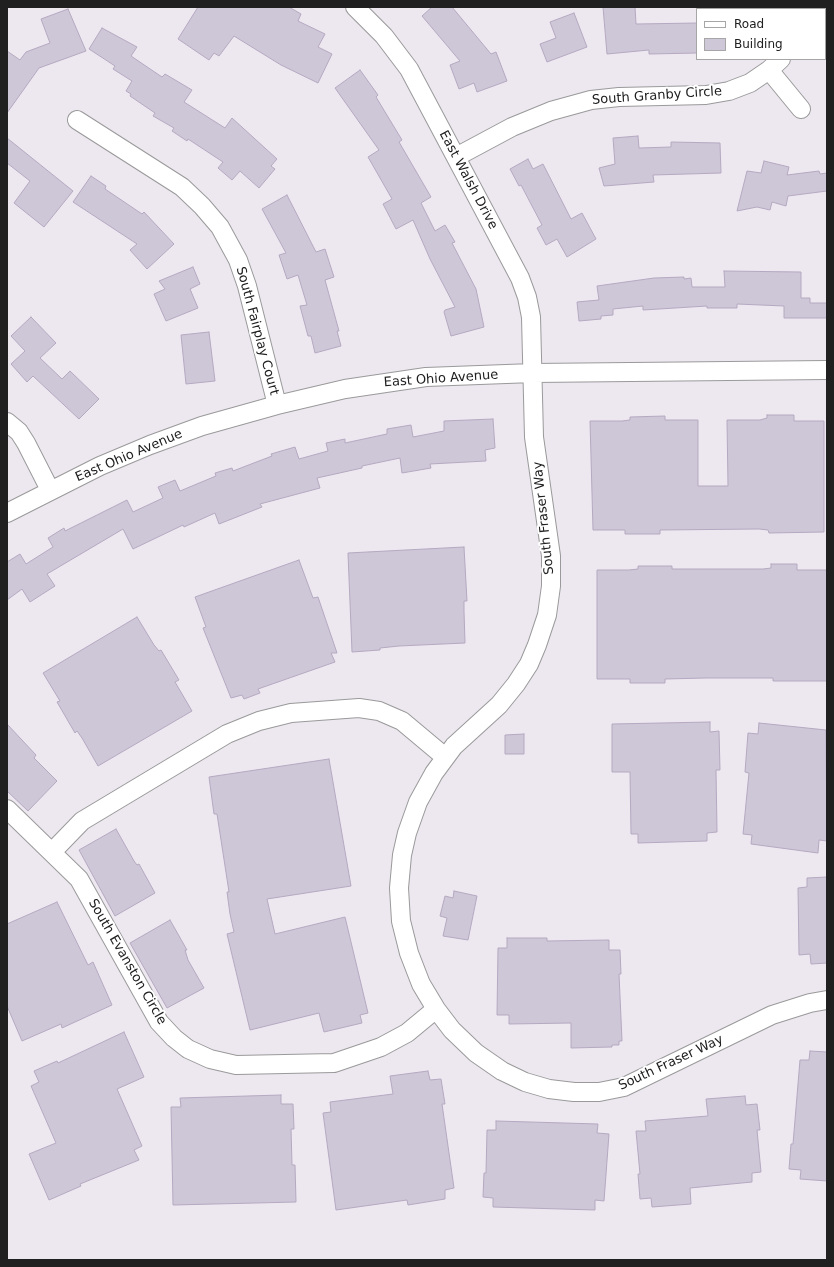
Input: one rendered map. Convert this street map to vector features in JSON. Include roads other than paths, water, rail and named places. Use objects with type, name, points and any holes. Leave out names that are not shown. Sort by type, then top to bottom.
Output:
[{"type":"street","name":"East Walsh Drive","points":[[355,7],[384,36],[409,69],[520,278],[527,297],[531,317],[533,373]]},
{"type":"street","name":"South Granby Circle","points":[[456,158],[512,127],[551,111],[591,100],[619,97],[706,95],[728,91],[750,83],[775,65],[801,109]]},
{"type":"street","name":"South Fairplay Court","points":[[77,120],[182,187],[202,206],[220,227],[238,260],[247,286],[276,404]]},
{"type":"street","name":"East Ohio Avenue","points":[[7,513],[100,466],[150,445],[202,426],[276,404],[385,382],[426,377],[533,373],[827,370]]},
{"type":"street","name":"South Fraser Way","points":[[533,373],[534,437],[551,556],[551,586],[547,615],[529,664],[516,684],[499,705],[454,746],[445,758],[434,773],[418,802],[409,827],[402,855],[399,888],[401,921],[409,953],[421,984],[436,1009],[452,1030],[476,1053],[502,1071],[525,1082],[549,1089],[574,1092],[599,1092],[624,1087],[772,1015],[810,1003],[827,1000]]},
{"type":"street","points":[[7,422],[19,432],[26,443],[50,490]]},
{"type":"street","points":[[52,852],[82,821],[227,734],[259,721],[291,713],[359,708],[379,711],[402,721],[445,758]]},
{"type":"street","name":"South Evanston Circle","points":[[7,808],[79,879],[160,1022],[179,1042],[210,1059],[236,1065],[334,1062],[370,1052],[381,1047],[407,1033],[436,1009]]}]
